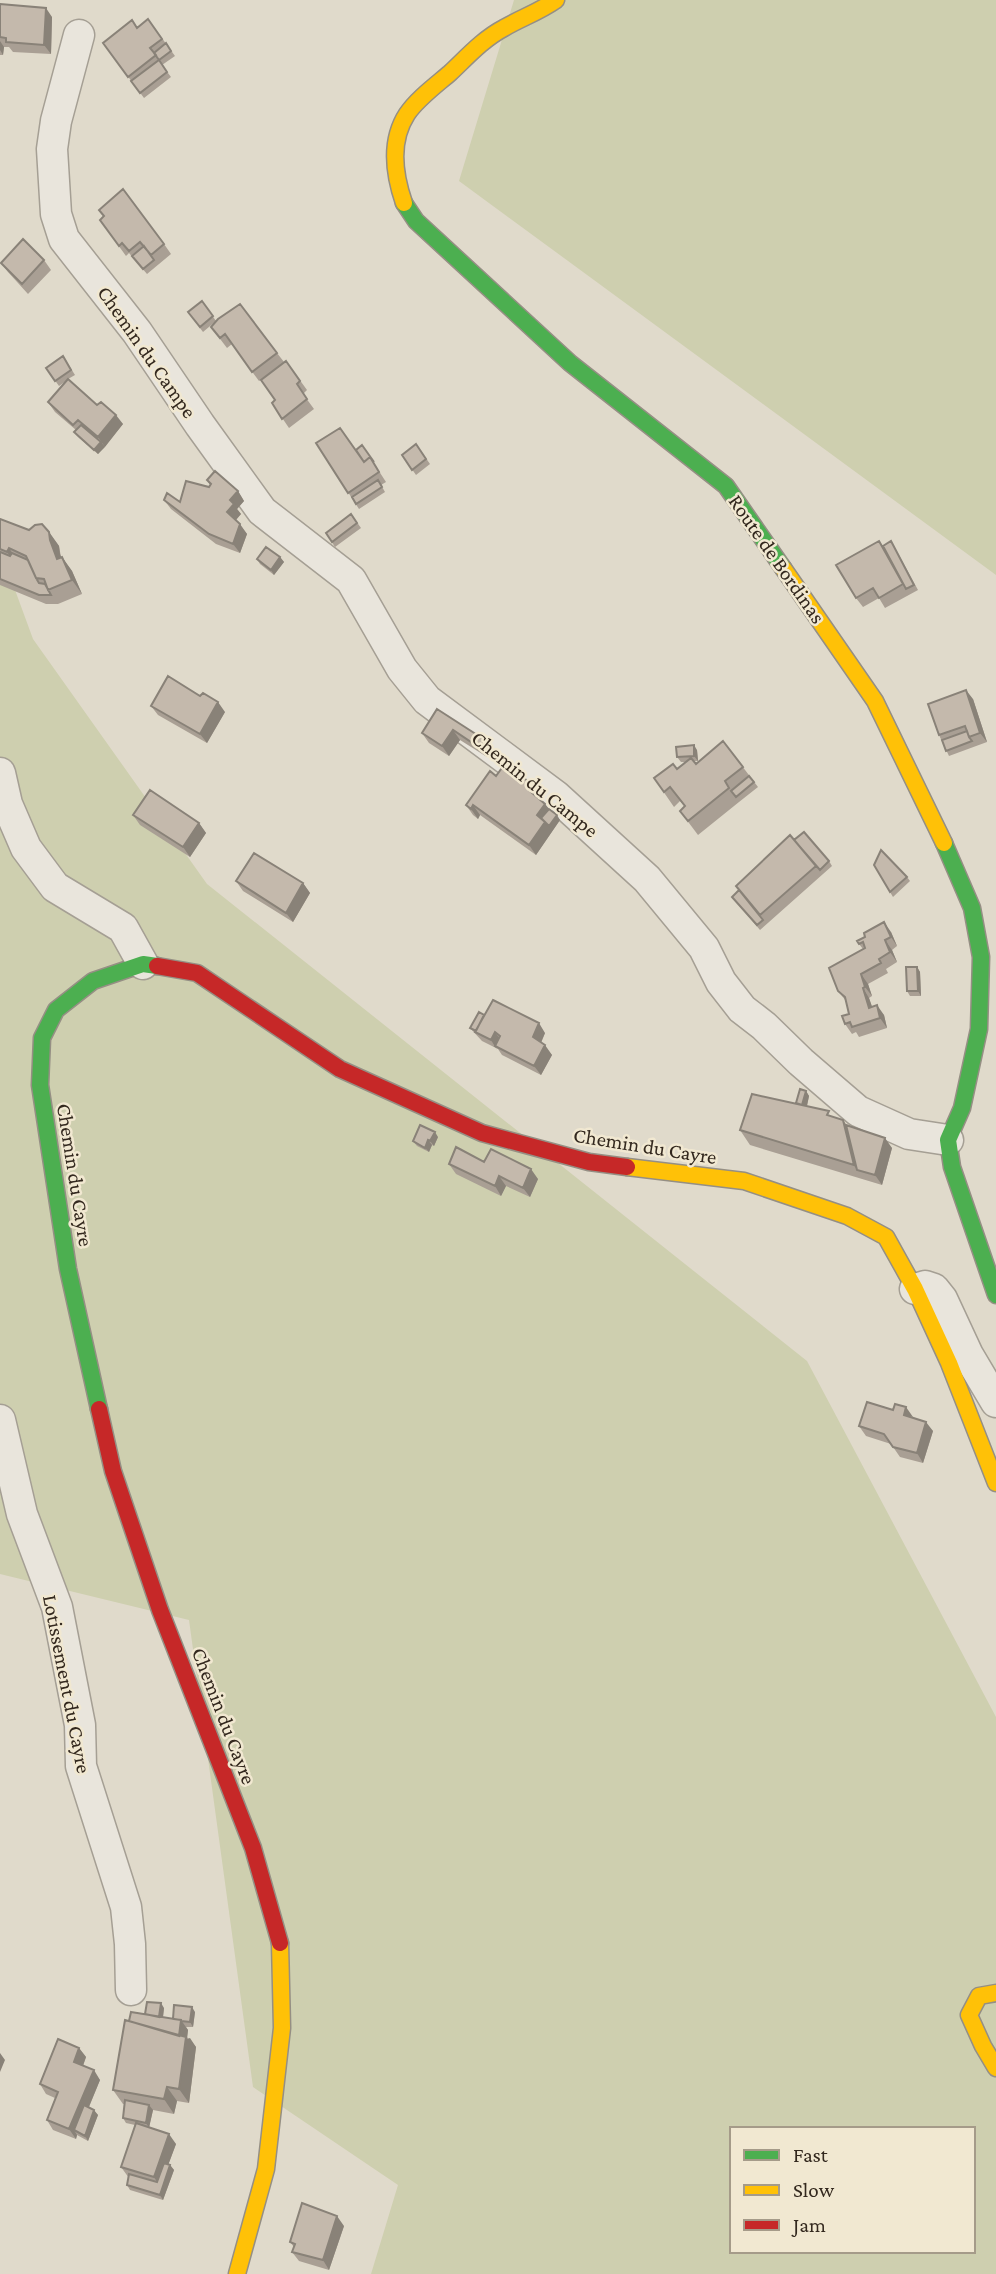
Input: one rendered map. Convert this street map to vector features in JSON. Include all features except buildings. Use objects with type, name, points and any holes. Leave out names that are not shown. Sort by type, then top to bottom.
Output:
[{"type":"street","name":"Route de Bordinas","points":[[556,0],[481,43],[408,113],[395,150],[397,183],[404,204],[416,220],[570,363],[726,486],[875,701],[967,895],[981,957],[979,1029],[962,1108],[948,1140]]},
{"type":"street","name":"Chemin du Campe","points":[[79,35],[56,121],[52,149],[56,214],[64,239],[137,332],[262,511],[351,580],[402,669],[427,700],[556,796],[647,879],[704,948],[721,982],[742,1009],[858,1111],[909,1134],[948,1140]]},
{"type":"street","points":[[0,773],[7,804],[26,848],[55,887],[123,928],[143,964]]},
{"type":"street","name":"Chemin du Cayre","points":[[237,2274],[266,2169],[282,2028],[281,1939],[253,1848],[160,1610],[113,1471],[68,1269],[40,1085],[42,1038],[56,1010],[93,981],[143,964],[197,973],[340,1069],[482,1133],[589,1162],[744,1181],[847,1216],[886,1237],[915,1289],[949,1363],[996,1483]]},
{"type":"street","points":[[948,1140],[952,1167],[996,1295]]},
{"type":"street","points":[[915,1289],[925,1286],[934,1289],[942,1299],[968,1356],[996,1402]]},
{"type":"street","name":"Lotissement du Cayre","points":[[0,1420],[22,1514],[57,1607],[80,1725],[81,1766],[126,1907],[131,1990]]},
{"type":"street","points":[[996,1993],[979,1996],[969,2015],[996,2068]]},
{"type":"green space","points":[[514,0],[996,0],[996,575],[459,181]]},
{"type":"green space","points":[[0,549],[33,639],[207,884],[807,1361],[996,1717],[996,2274],[371,2274],[398,2185],[253,2087],[189,1620],[0,1574]]},
{"type":"traffic: fast","points":[[404,203],[416,221],[570,363],[726,486],[783,568]]},
{"type":"traffic: fast","points":[[944,843],[972,908],[981,957],[979,1029],[962,1108],[948,1140],[952,1167],[996,1295]]},
{"type":"traffic: fast","points":[[99,1409],[68,1269],[40,1085],[42,1038],[56,1010],[93,981],[143,964],[157,966]]},
{"type":"traffic: slow","points":[[404,203],[395,157],[398,135],[411,108],[489,37],[556,0]]},
{"type":"traffic: slow","points":[[783,568],[875,701],[944,843]]},
{"type":"traffic: slow","points":[[627,1167],[744,1181],[847,1216],[886,1237],[915,1289],[949,1363],[996,1483]]},
{"type":"traffic: slow","points":[[237,2274],[266,2169],[282,2028],[280,1943]]},
{"type":"traffic: slow","points":[[996,1993],[979,1996],[969,2015],[996,2068]]},
{"type":"traffic: jam","points":[[157,966],[197,973],[340,1069],[482,1133],[589,1162],[627,1167]]},
{"type":"traffic: jam","points":[[99,1409],[113,1471],[160,1610],[253,1848],[280,1943]]}]
